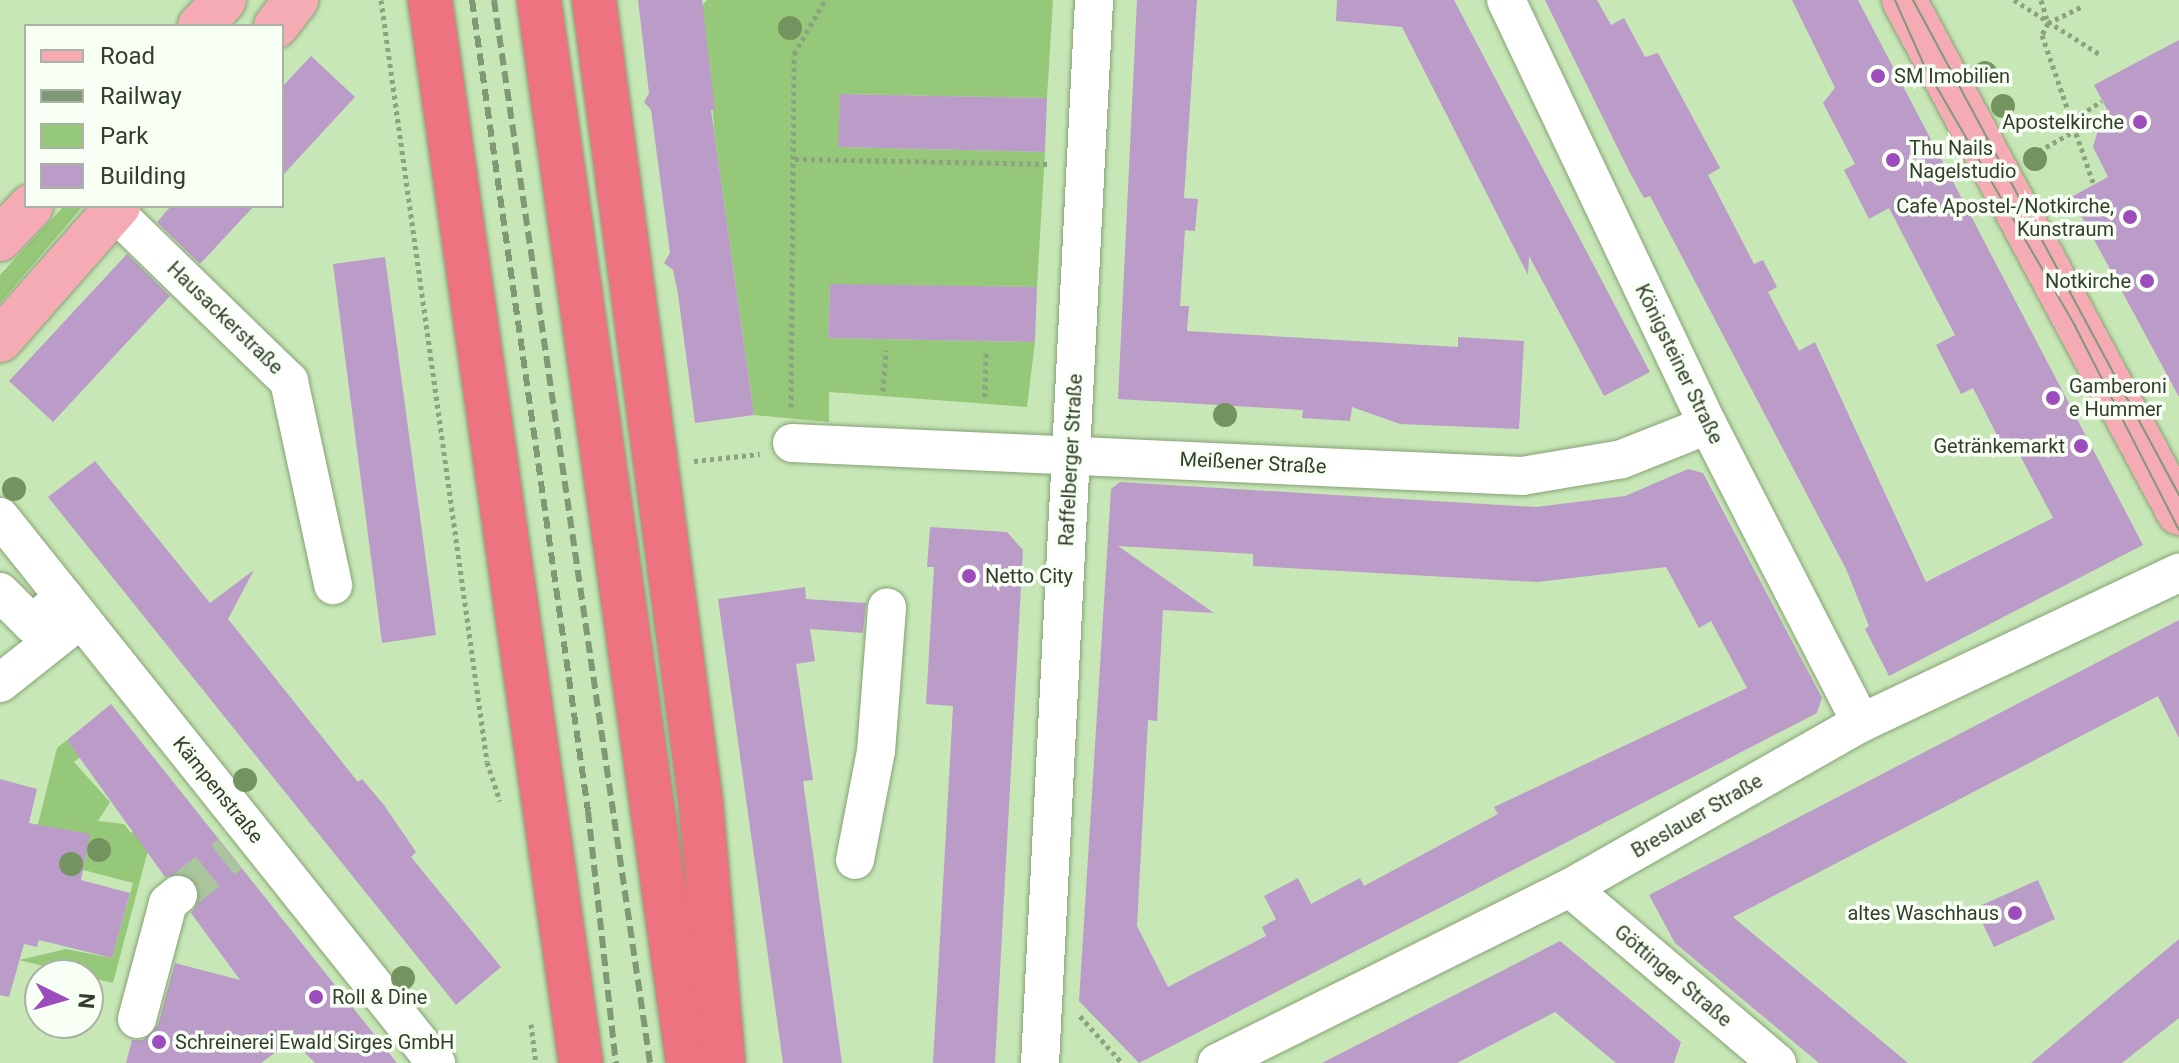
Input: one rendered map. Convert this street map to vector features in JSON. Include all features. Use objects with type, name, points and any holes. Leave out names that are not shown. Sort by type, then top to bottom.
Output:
[{"type":"highway","points":[[430,0],[581,1063]]},
{"type":"highway","points":[[539,0],[688,1063]]},
{"type":"highway","points":[[594,0],[701,804],[723,1063]]},
{"type":"main road","points":[[202,24],[224,0]]},
{"type":"main road","points":[[278,24],[296,0]]},
{"type":"main road","points":[[1912,7],[2179,513]]},
{"type":"main road","points":[[0,239],[29,208]]},
{"type":"main road","name":"Hausackerstraße","points":[[0,340],[116,208]]},
{"type":"street","name":"Raffelberger Straße","points":[[1040,1063],[1094,0]]},
{"type":"street","name":"Königsteiner Straße","points":[[1506,0],[1708,425],[1861,723]]},
{"type":"street","name":"Hausackerstraße","points":[[116,208],[289,381],[333,585]]},
{"type":"street","name":"Meißener Straße","points":[[774,449],[1071,454],[1522,476],[1622,459],[1708,425]]},
{"type":"street","name":"Kämpenstraße","points":[[0,517],[72,608],[242,844],[436,1063]]},
{"type":"street","name":"Breslauer Straße","points":[[1217,1063],[1570,888],[1861,723],[2179,573]]},
{"type":"street","points":[[0,592],[32,624],[72,608]]},
{"type":"street","points":[[855,860],[876,751],[887,607]]},
{"type":"street","points":[[0,683],[72,608]]},
{"type":"street","name":"Göttinger Straße","points":[[1570,888],[1777,1063]]},
{"type":"street","points":[[137,1019],[168,903],[178,895]]},
{"type":"path","points":[[381,0],[487,762],[501,805]]},
{"type":"path","points":[[690,462],[774,449],[795,159],[794,54],[825,0]]},
{"type":"path","points":[[2014,0],[2101,55]]},
{"type":"path","points":[[2041,0],[2048,23]]},
{"type":"path","points":[[2083,6],[2048,23],[2042,35],[2074,119],[2094,185]]},
{"type":"path","points":[[2074,119],[2102,101]]},
{"type":"path","points":[[2045,148],[2076,130]]},
{"type":"path","points":[[795,159],[1086,164]]},
{"type":"path","points":[[883,391],[886,350]]},
{"type":"path","points":[[985,397],[986,350]]},
{"type":"path","points":[[530,1011],[536,1063]]},
{"type":"green space","points":[[707,0],[1053,0],[1047,98],[840,94],[839,147],[1045,152],[1037,287],[830,285],[828,338],[1035,342],[1027,407],[829,392],[829,422],[754,415],[714,131],[710,63],[704,63],[696,12]]},
{"type":"green space","points":[[62,208],[81,208],[0,303],[0,275]]},
{"type":"green space","points":[[67,740],[80,757],[74,762],[110,802],[98,821],[124,824],[131,833],[138,828],[155,848],[147,854],[113,983],[104,981],[104,959],[19,960],[66,949],[112,958],[133,883],[30,856],[57,748]]},
{"type":"building","points":[[638,0],[702,0],[715,110],[711,110],[754,415],[695,423],[678,294],[673,270],[664,263],[670,253],[651,110],[644,102],[649,93]]},
{"type":"building","points":[[1137,0],[1197,0],[1184,198],[1198,199],[1195,231],[1185,230],[1180,306],[1189,306],[1187,331],[1458,347],[1458,337],[1524,341],[1519,429],[1400,424],[1352,407],[1350,421],[1302,418],[1303,410],[1118,399]]},
{"type":"building","points":[[1337,0],[1454,0],[1650,372],[1604,396],[1529,256],[1528,275],[1402,27],[1336,21]]},
{"type":"building","points":[[1545,0],[1597,0],[1611,25],[1624,18],[1645,57],[1658,53],[1720,168],[1708,175],[1754,264],[1763,260],[1777,287],[1768,292],[1799,351],[1815,342],[1926,582],[2053,518],[2017,450],[2007,455],[1973,388],[1961,394],[1936,345],[1955,335],[1889,208],[1869,219],[1844,170],[1855,164],[1823,103],[1835,88],[1792,0],[1858,0],[2143,545],[1889,676],[1865,629],[1869,626],[1846,569],[1650,196],[1644,198],[1629,171]]},
{"type":"building","points":[[2179,40],[2179,397],[2071,197],[2108,177],[2093,147],[2100,123],[2111,117],[2094,85]]},
{"type":"building","points":[[311,56],[355,97],[284,174],[284,85]]},
{"type":"building","points":[[840,94],[1047,98],[1045,152],[838,147]]},
{"type":"building","points":[[169,208],[252,208],[200,264],[157,222]]},
{"type":"building","points":[[127,254],[170,296],[53,422],[9,381]]},
{"type":"building","points":[[385,257],[436,635],[382,643],[333,264]]},
{"type":"building","points":[[830,284],[1037,287],[1035,342],[828,338]]},
{"type":"building","points":[[95,461],[210,603],[254,570],[228,619],[358,782],[362,779],[384,805],[416,852],[411,857],[501,967],[456,1005],[48,497]]},
{"type":"building","points":[[1688,469],[1703,473],[1822,698],[1817,713],[1139,1063],[1079,1001],[1111,489],[1120,482],[1536,507],[1625,496]],"holes":[[[1118,546],[1253,554],[1253,566],[1537,582],[1666,567],[1699,628],[1711,621],[1747,688],[1494,807],[1498,814],[1364,886],[1360,878],[1311,904],[1298,878],[1264,896],[1276,919],[1262,927],[1266,936],[1168,987],[1137,926],[1148,720],[1157,721],[1163,610],[1214,613]]]},
{"type":"building","points":[[930,527],[1007,532],[1023,550],[995,1063],[933,1063],[953,706],[926,704],[934,567],[927,567]]},
{"type":"building","points":[[805,587],[806,599],[866,603],[863,633],[810,629],[815,661],[796,664],[813,780],[803,781],[842,1063],[783,1063],[718,599]]},
{"type":"building","points":[[2179,620],[2179,738],[2158,696],[1733,917],[1908,1063],[1819,1063],[1675,943],[1649,895]]},
{"type":"building","points":[[111,704],[397,1063],[315,1063],[292,1040],[261,1063],[126,1063],[132,1040],[143,1040],[158,1025],[175,963],[240,980],[191,913],[199,902],[196,882],[185,874],[165,877],[67,740]]},
{"type":"building","points":[[0,779],[37,789],[29,823],[90,834],[81,880],[130,893],[112,958],[39,940],[37,947],[24,944],[9,997],[0,995]]},
{"type":"building","name":"altes Waschhaus","points":[[2038,880],[2055,919],[1994,947],[1975,908]]},
{"type":"building","points":[[2179,939],[2179,1018],[2122,1063],[2031,1063]]},
{"type":"building","points":[[1560,941],[1681,1042],[1674,1063],[1616,1063],[1555,1012],[1457,1063],[1322,1063]]},
{"type":"tunnel","points":[[178,895],[230,854]]},
{"type":"tram line","points":[[1895,0],[1924,65],[2075,326],[2179,530]]},
{"type":"tram line","points":[[1913,0],[2179,495]]},
{"type":"railway","points":[[472,0],[588,811],[616,1063]]},
{"type":"railway","points":[[494,0],[650,1063]]},
{"type":"place","name":"SM Imobilien","points":[[1878,76]]},
{"type":"place","name":"Apostelkirche","points":[[2140,122]]},
{"type":"place","name":"Thu Nails Nagelstudio","points":[[1893,160]]},
{"type":"place","name":"Cafe Apostel-/Notkirche, Kunstraum","points":[[2130,217]]},
{"type":"place","name":"Notkirche","points":[[2147,281]]},
{"type":"place","name":"Gamberoni e Hummer","points":[[2053,398]]},
{"type":"place","name":"Getränkemarkt","points":[[2081,446]]},
{"type":"place","name":"Netto City","points":[[969,576]]},
{"type":"place","name":"altes Waschhaus","points":[[2015,913]]},
{"type":"place","name":"Roll & Dine","points":[[316,997]]},
{"type":"place","name":"Schreinerei Ewald Sirges GmbH","points":[[159,1042]]}]
